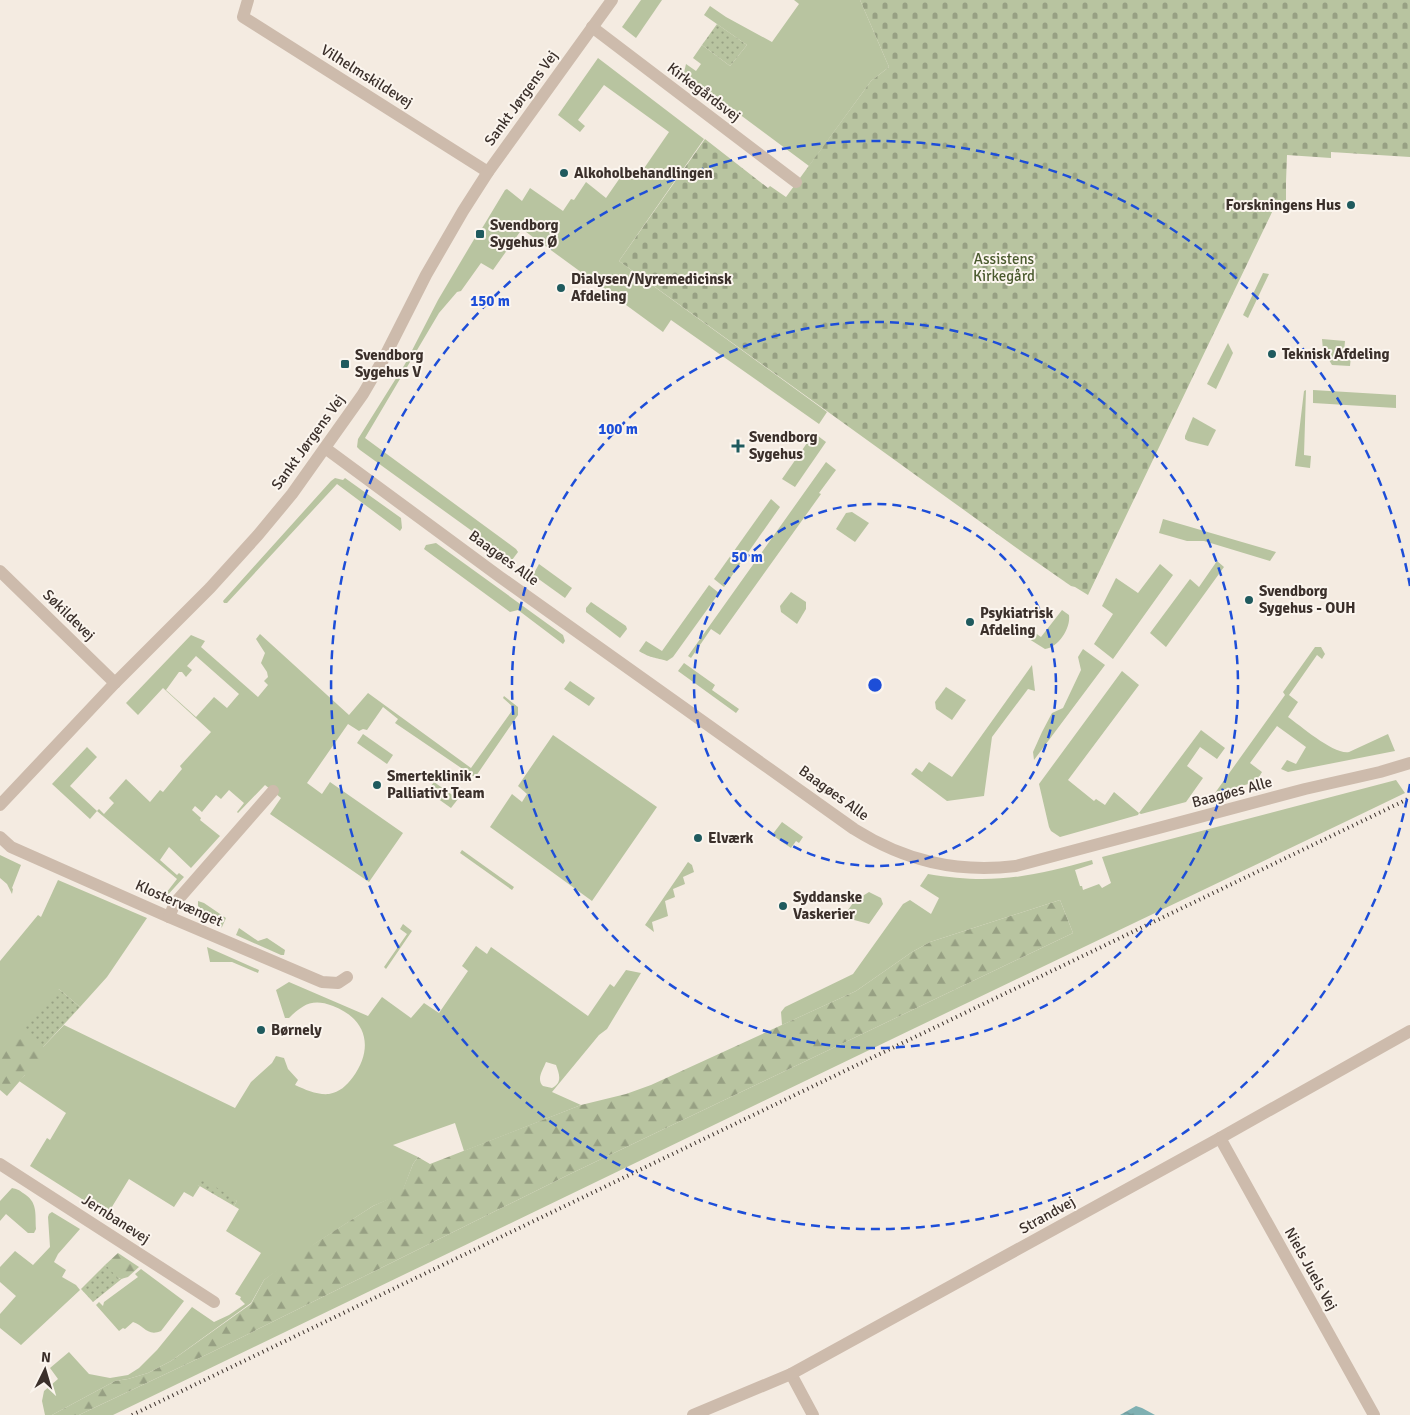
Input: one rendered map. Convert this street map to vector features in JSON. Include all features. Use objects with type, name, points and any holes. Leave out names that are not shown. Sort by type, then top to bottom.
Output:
[{"type":"street","name":"Vilhelmskildevej","points":[[248,0],[243,17],[488,172]]},
{"type":"street","name":"Sankt Jørgens Vej","points":[[0,805],[115,683],[210,588],[287,500],[367,387],[384,358],[426,275],[488,172],[612,0]]},
{"type":"street","name":"Kirkegårdsvej","points":[[592,27],[796,182]]},
{"type":"street","name":"Baagøes Alle","points":[[325,448],[500,576],[854,829],[884,846],[923,860],[946,866],[969,868],[1016,866],[1410,763]]},
{"type":"street","name":"Søkildevej","points":[[0,571],[115,683]]},
{"type":"street","points":[[168,917],[174,903],[273,791]]},
{"type":"street","name":"Klostervænget","points":[[0,837],[11,846],[168,917],[322,982],[338,983],[347,977]]},
{"type":"street","name":"Strandvej","points":[[693,1415],[791,1374],[1220,1138],[1410,1031]]},
{"type":"street","name":"Niels Juels Vej","points":[[1220,1138],[1374,1415]]},
{"type":"street","name":"Jernbanevej","points":[[0,1164],[214,1302]]},
{"type":"street","points":[[791,1374],[814,1415]]},
{"type":"green space","points":[[641,0],[662,0],[636,38],[622,27]]},
{"type":"green space","points":[[794,0],[860,0],[889,67],[871,81],[809,166],[684,73],[686,64],[696,71],[701,64],[693,58],[702,45],[730,66],[747,45],[704,15],[710,6],[772,42],[799,4]]},
{"type":"green space","name":"Assistens Kirkegård","points":[[860,0],[1410,0],[1410,157],[1331,152],[1331,158],[1287,155],[1286,206],[1274,208],[1088,595],[1071,586],[1025,554],[619,261],[705,139],[768,188],[770,186],[786,197],[871,81],[889,67]]},
{"type":"green space","points":[[717,24],[747,45],[730,66],[702,45]]},
{"type":"green space","points":[[598,58],[704,139],[619,261],[827,412],[819,424],[671,320],[663,332],[522,229],[493,270],[481,263],[461,291],[457,292],[439,313],[365,438],[516,549],[518,552],[512,560],[360,450],[357,447],[358,439],[405,364],[438,300],[476,236],[480,239],[484,232],[481,230],[505,190],[507,189],[522,201],[530,188],[563,211],[571,199],[574,200],[586,182],[606,198],[624,172],[636,180],[669,132],[604,85],[578,120],[585,126],[580,132],[558,115]]},
{"type":"green space","points":[[1263,273],[1269,274],[1248,318],[1243,315]]},
{"type":"green space","points":[[1322,339],[1345,341],[1344,352],[1351,356],[1350,366],[1332,365],[1323,350]]},
{"type":"green space","points":[[1228,343],[1233,353],[1216,389],[1207,384]]},
{"type":"green space","points":[[1306,390],[1304,455],[1311,456],[1310,468],[1295,466],[1304,391]]},
{"type":"green space","points":[[1313,390],[1396,395],[1396,408],[1313,403]]},
{"type":"green space","points":[[1193,417],[1216,430],[1208,446],[1185,439]]},
{"type":"green space","points":[[814,433],[826,442],[795,487],[782,479]]},
{"type":"green space","points":[[826,462],[836,470],[819,493],[821,494],[720,635],[711,629],[691,658],[688,656]]},
{"type":"green space","points":[[335,478],[343,480],[345,478],[401,518],[402,528],[400,531],[337,484],[227,603],[224,603],[223,601]]},
{"type":"green space","points":[[771,499],[780,507],[724,587],[714,579]]},
{"type":"green space","points":[[852,512],[869,523],[855,542],[836,529],[846,513]]},
{"type":"green space","points":[[1163,519],[1276,552],[1270,561],[1204,541],[1187,541],[1159,533]]},
{"type":"green space","points":[[436,543],[563,635],[565,641],[563,644],[518,610],[510,612],[424,549],[426,545]]},
{"type":"green space","points":[[1217,561],[1224,567],[1166,647],[1150,633],[1190,579],[1199,587]]},
{"type":"green space","points":[[539,564],[572,588],[565,598],[533,575]]},
{"type":"green space","points":[[1160,564],[1173,575],[1113,659],[1094,644],[1113,614],[1102,606],[1116,578],[1138,593]]},
{"type":"green space","points":[[709,585],[719,593],[673,657],[667,661],[650,657],[639,651],[646,641],[662,651]]},
{"type":"green space","points":[[791,592],[806,602],[806,609],[797,624],[781,612],[780,606]]},
{"type":"green space","points":[[591,602],[626,626],[627,629],[620,638],[586,612],[586,608]]},
{"type":"green space","points":[[1062,610],[1069,615],[1068,626],[1063,636],[1055,645],[1045,649],[1029,639],[1031,630],[1041,637]]},
{"type":"green space","points":[[260,634],[349,715],[368,693],[471,768],[514,708],[503,698],[504,696],[518,707],[518,715],[476,776],[473,776],[395,723],[398,719],[383,707],[367,730],[359,731],[348,724],[307,783],[322,794],[330,782],[403,833],[369,882],[270,814],[281,798],[265,785],[238,813],[244,803],[229,790],[221,799],[216,795],[202,812],[195,806],[192,810],[201,818],[200,820],[220,836],[191,868],[169,847],[160,860],[177,875],[179,873],[184,877],[165,898],[158,899],[160,895],[163,897],[177,879],[97,811],[99,809],[104,814],[114,803],[109,798],[126,779],[150,802],[160,790],[163,792],[182,769],[180,766],[211,732],[163,688],[138,715],[126,703],[191,635],[205,641],[201,647],[258,697],[268,685],[264,681],[268,677],[267,672],[261,663],[265,653],[256,639]],"holes":[[[196,656],[239,694],[227,708],[214,697],[196,717],[166,690],[179,672],[182,672],[186,677],[192,670],[187,666]]]},
{"type":"green space","points":[[1315,647],[1321,647],[1325,654],[1322,659],[1317,655],[1289,695],[1298,702],[1288,717],[1327,745],[1343,752],[1349,752],[1388,734],[1395,751],[1288,772],[1281,769],[1287,760],[1296,764],[1306,747],[1277,726],[1250,763],[1262,772],[1256,782],[1215,793],[1285,695],[1283,692]]},
{"type":"green space","points":[[1083,649],[1105,665],[1034,760],[1033,752],[1042,732],[1052,713],[1063,708],[1081,670],[1078,657]]},
{"type":"green space","points":[[684,663],[715,685],[712,690],[739,709],[736,713],[678,671]]},
{"type":"green space","points":[[1032,665],[1035,691],[1028,689],[992,737],[984,796],[947,801],[911,774],[916,768],[922,772],[929,762],[952,777]]},
{"type":"green space","points":[[1122,671],[1139,685],[1068,780],[1094,801],[1096,799],[1105,805],[1114,792],[1139,813],[1138,815],[1060,837],[1051,831],[1049,827],[1039,784]]},
{"type":"green space","points":[[570,681],[595,698],[589,706],[564,689]]},
{"type":"green space","points":[[946,687],[966,700],[952,720],[936,709],[935,702]]},
{"type":"green space","points":[[1201,730],[1225,748],[1217,759],[1200,747],[1187,766],[1203,778],[1186,802],[1139,813]]},
{"type":"green space","points":[[363,734],[393,755],[387,764],[357,743]]},
{"type":"green space","points":[[553,735],[657,807],[592,901],[490,827],[512,794],[522,802],[527,794],[518,786]]},
{"type":"green space","points":[[87,747],[97,757],[70,786],[97,811],[90,819],[52,784]]},
{"type":"green space","points":[[1396,780],[1405,793],[113,1415],[79,1415],[210,1353],[568,1175],[1073,933],[1060,900],[930,942],[912,952],[856,991],[782,1025],[781,1012],[785,1007],[853,974],[903,904],[910,900],[931,914],[939,898],[920,886],[928,874],[972,879],[1011,878],[1050,871],[1092,860],[1093,864],[1075,870],[1080,886],[1082,886],[1083,890],[1099,884],[1102,888],[1111,883],[1102,857]]},
{"type":"green space","points":[[434,782],[458,799],[451,808],[427,791]]},
{"type":"green space","points":[[782,822],[803,837],[799,843],[796,841],[791,848],[772,835]]},
{"type":"green space","points":[[462,850],[514,887],[512,890],[460,853]]},
{"type":"green space","points":[[0,855],[21,865],[12,888],[12,894],[7,884],[0,878]]},
{"type":"green space","points":[[688,862],[692,865],[694,872],[683,877],[685,884],[673,889],[675,897],[665,901],[668,916],[652,922],[654,932],[645,925]]},
{"type":"green space","points":[[58,880],[147,918],[107,977],[80,1007],[59,989],[43,1047],[64,1025],[235,1108],[251,1082],[272,1063],[276,1056],[284,1058],[288,1069],[298,1080],[295,1085],[320,1094],[333,1093],[342,1088],[353,1077],[360,1066],[364,1056],[364,1036],[353,1018],[344,1012],[333,1006],[314,1003],[304,1006],[289,1018],[285,1018],[276,990],[289,982],[368,1016],[382,997],[411,1018],[424,1003],[439,1013],[468,971],[462,966],[476,946],[487,954],[491,947],[588,1016],[610,984],[614,987],[626,970],[641,973],[607,1029],[599,1035],[552,1092],[581,1105],[464,1151],[455,1123],[393,1145],[418,1157],[413,1164],[403,1190],[397,1196],[373,1206],[264,1280],[251,1303],[171,1361],[148,1373],[115,1381],[52,1415],[45,1415],[42,1401],[44,1391],[58,1379],[50,1368],[69,1352],[89,1374],[110,1378],[128,1375],[139,1368],[157,1350],[192,1307],[214,1322],[245,1304],[240,1299],[241,1297],[235,1294],[261,1253],[226,1231],[239,1209],[234,1206],[237,1201],[198,1185],[200,1186],[193,1197],[184,1192],[174,1207],[129,1179],[107,1215],[30,1166],[47,1138],[50,1140],[66,1113],[19,1081],[25,1075],[0,1042],[0,961],[38,915],[41,917]],"holes":[[[546,1062],[556,1065],[559,1078],[558,1083],[552,1088],[543,1086],[540,1077]]]},
{"type":"green space","points":[[869,892],[881,898],[883,904],[869,924],[843,917],[853,903],[855,904]]},
{"type":"green space","points":[[1060,900],[1073,933],[568,1175],[210,1353],[79,1415],[52,1415],[115,1381],[148,1373],[171,1361],[251,1304],[264,1280],[292,1258],[373,1206],[397,1195],[403,1189],[413,1164],[418,1157],[430,1164],[581,1105],[626,1094],[651,1085],[856,991],[912,952],[930,942]]},
{"type":"green space","points":[[198,901],[226,918],[222,927],[220,928],[196,917]]},
{"type":"green space","points":[[403,924],[412,931],[386,969],[384,967],[407,934],[400,929]]},
{"type":"green space","points":[[239,928],[258,941],[267,938],[285,950],[284,955],[236,935]]},
{"type":"green space","points":[[207,947],[259,970],[258,973],[232,962],[210,962]]},
{"type":"green space","points":[[59,989],[80,1007],[43,1047],[23,1028]]},
{"type":"green space","points":[[22,1039],[33,1042],[46,1054],[7,1096],[0,1090],[0,1042]]},
{"type":"green space","points":[[202,1178],[237,1201],[234,1206],[198,1185]]},
{"type":"green space","points":[[12,1188],[28,1196],[33,1204],[36,1229],[34,1233],[28,1233],[6,1214],[0,1221],[0,1201]]},
{"type":"green space","points":[[52,1212],[80,1229],[58,1254],[54,1262],[66,1270],[62,1277],[76,1285],[80,1290],[21,1345],[0,1328],[0,1314],[16,1296],[0,1282],[0,1267],[15,1251],[33,1265],[50,1247],[48,1217]]},
{"type":"green space","points":[[118,1253],[139,1267],[128,1277],[121,1279],[116,1277],[105,1265]]},
{"type":"green space","points":[[105,1265],[118,1278],[124,1277],[93,1302],[81,1289]]},
{"type":"green space","points":[[141,1269],[184,1301],[161,1331],[152,1333],[133,1322],[125,1329],[123,1328],[119,1331],[96,1305],[99,1302],[103,1306],[104,1302],[138,1277],[135,1274]]},
{"type":"water","points":[[1136,1406],[1142,1408],[1155,1415],[1120,1415]]},
{"type":"railway","points":[[132,1415],[1410,798]]},
{"type":"place","name":"Alkoholbehandlingen","points":[[564,173]]},
{"type":"place","name":"Forskningens Hus","points":[[1351,205]]},
{"type":"place","name":"Svendborg Sygehus Ø","points":[[480,234]]},
{"type":"place","name":"Dialysen/Nyremedicinsk Afdeling","points":[[561,288]]},
{"type":"place","name":"Teknisk Afdeling","points":[[1272,354]]},
{"type":"place","name":"Svendborg Sygehus V","points":[[345,364]]},
{"type":"place","name":"Svendborg Sygehus","points":[[738,446]]},
{"type":"place","name":"Svendborg Sygehus - OUH","points":[[1249,600]]},
{"type":"place","name":"Psykiatrisk Afdeling","points":[[970,622]]},
{"type":"place","name":"Smerteklinik - Palliativt Team","points":[[377,785]]},
{"type":"place","name":"Elværk","points":[[698,838]]},
{"type":"place","name":"Syddanske Vaskerier","points":[[783,906]]},
{"type":"place","name":"Børnely","points":[[261,1030]]}]
